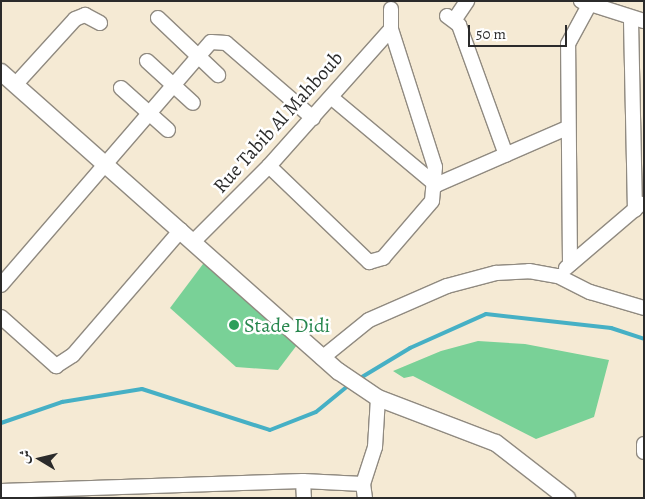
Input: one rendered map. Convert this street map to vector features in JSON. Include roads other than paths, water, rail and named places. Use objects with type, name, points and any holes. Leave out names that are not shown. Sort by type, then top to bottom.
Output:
[{"type":"main road","points":[[1,72],[102,164],[194,241],[338,371],[372,394],[496,443],[567,498]]},
{"type":"street","points":[[467,1],[451,18],[506,155]]},
{"type":"street","points":[[558,276],[639,206],[637,20],[584,4],[568,44],[567,128],[570,264]]},
{"type":"street","points":[[270,166],[373,262],[383,258],[432,201],[436,186],[432,156],[391,29],[391,9]]},
{"type":"street","points":[[15,85],[74,19],[85,15],[100,24]]},
{"type":"street","points":[[158,18],[218,75]]},
{"type":"street","name":"Rue Tabib Al Mahboub","points":[[194,241],[270,166],[391,29]]},
{"type":"street","points":[[1,285],[102,164],[149,115],[199,56],[215,41],[226,43],[313,118]]},
{"type":"street","points":[[147,61],[192,103]]},
{"type":"street","points":[[122,88],[149,115],[168,130]]},
{"type":"street","points":[[332,98],[436,186]]},
{"type":"street","points":[[436,186],[567,128]]},
{"type":"street","points":[[1,317],[56,366],[73,355],[181,230]]},
{"type":"street","points":[[322,358],[369,320],[447,286],[515,271],[558,276],[590,292],[644,308]]},
{"type":"street","points":[[1,491],[185,491],[304,481],[364,491],[375,447],[372,394]]},
{"type":"street","points":[[304,481],[304,498]]},
{"type":"waterway","points":[[357,380],[410,348],[486,314],[611,328],[644,339]]},
{"type":"waterway","points":[[1,423],[62,402],[142,389],[270,430],[316,412],[349,385]]},
{"type":"place","name":"Stade Didi","points":[[234,325]]}]
